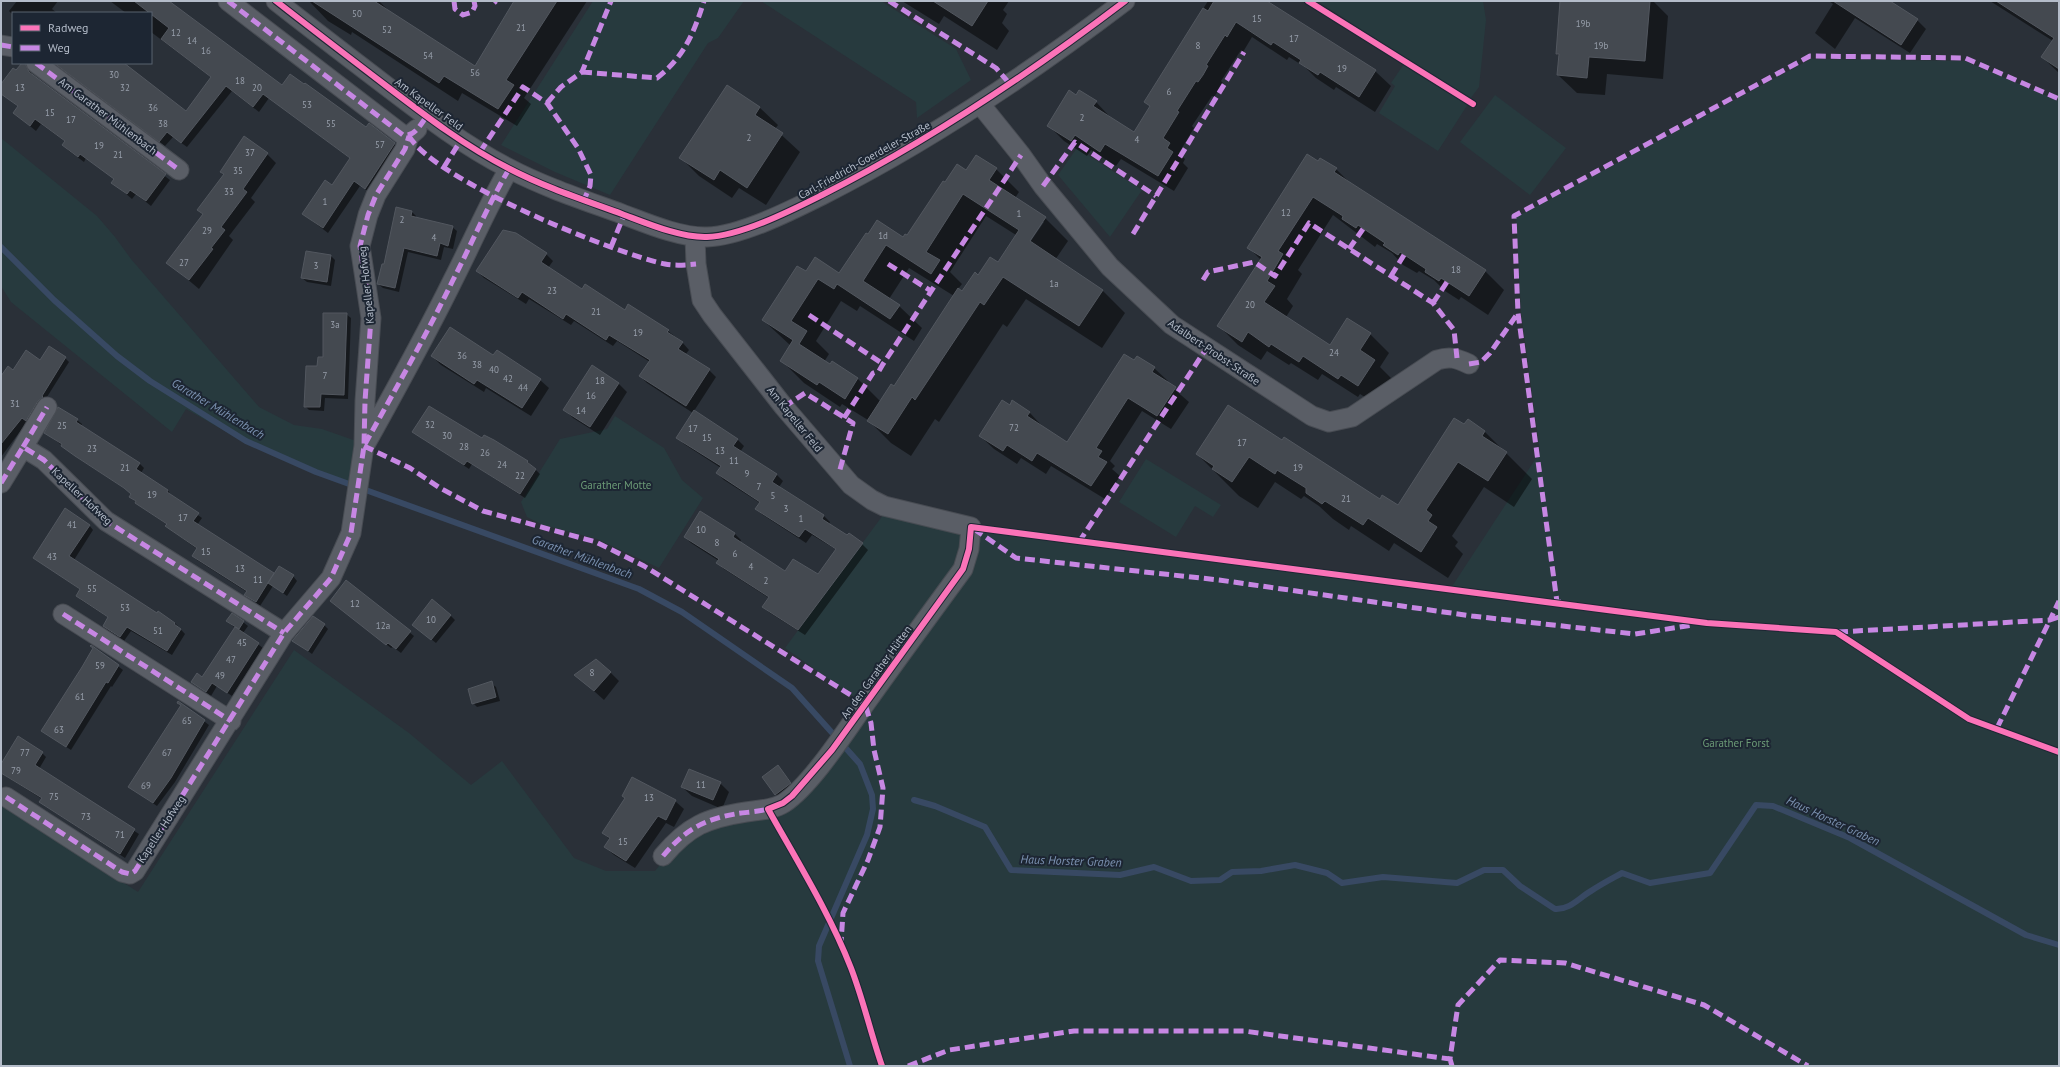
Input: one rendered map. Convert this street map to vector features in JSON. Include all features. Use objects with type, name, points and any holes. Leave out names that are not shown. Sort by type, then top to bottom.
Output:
[{"type":"street","points":[[228,1],[403,135],[409,136]]},
{"type":"street","name":"Am Kapeller Feld","points":[[276,1],[427,116],[480,152],[509,169],[584,200]]},
{"type":"street","name":"Carl-Friedrich-Goerdeler-Straße","points":[[584,200],[644,222],[695,237],[710,237],[747,228],[791,211],[913,146],[980,104],[1125,1]]},
{"type":"street","points":[[1,45],[12,47]]},
{"type":"street","name":"Am Garather Mühlenbach","points":[[37,64],[179,170]]},
{"type":"street","name":"Adalbert-Probst-Straße","points":[[980,104],[1021,155],[1043,186],[1115,273],[1172,325],[1312,416],[1329,422],[1352,417],[1436,360],[1442,358],[1457,358],[1469,364]]},
{"type":"street","name":"Am Kapeller Feld","points":[[409,136],[414,134],[427,116]]},
{"type":"street","name":"Kapeller Hofweg","points":[[6,797],[122,872],[130,874],[135,871],[231,721],[284,633],[331,578],[350,533],[364,446],[365,401],[371,318],[360,246],[368,215],[376,195],[406,149],[409,136]]},
{"type":"street","name":"Kapeller Hofweg","points":[[364,446],[418,348],[453,281],[493,196],[509,169]]},
{"type":"street","name":"Am Kapeller Feld","points":[[695,237],[696,264],[702,300],[712,315],[765,382],[839,473],[862,494],[884,506],[971,527]]},
{"type":"street","points":[[1,483],[47,407]]},
{"type":"street","name":"Kapeller Hofweg","points":[[23,447],[44,460],[106,521],[284,633]]},
{"type":"street","name":"An den Garather Hütten","points":[[663,856],[677,839],[694,826],[712,819],[768,809],[783,803],[801,787],[832,750],[963,569],[969,549],[971,527]]},
{"type":"street","points":[[63,614],[231,721]]},
{"type":"green space","points":[[593,1],[744,1],[718,38],[708,43],[610,195],[555,172],[501,145]]},
{"type":"green space","points":[[761,1],[881,1],[956,49],[971,80],[917,118],[916,102]]},
{"type":"green space","points":[[1317,1],[1483,1],[1486,20],[1479,87],[1470,99]]},
{"type":"green space","name":"Garather Forst","points":[[1811,59],[1965,61],[2059,101],[2059,1066],[1,1066],[1,804],[138,892],[294,650],[409,733],[471,785],[502,761],[574,858],[606,871],[655,871],[677,844],[693,830],[772,810],[864,704],[785,648],[886,511],[971,530],[1449,591],[1540,452],[1521,312],[1516,217]]},
{"type":"green space","points":[[1404,64],[1468,104],[1438,151],[1379,113],[1395,86],[1391,83]]},
{"type":"green space","points":[[1495,95],[1566,148],[1530,195],[1460,142]]},
{"type":"green space","points":[[1,138],[97,216],[131,259],[259,407],[294,425],[322,429],[359,442],[354,489],[246,443],[186,409],[172,432],[11,302],[1,286]]},
{"type":"green space","points":[[1077,148],[1142,190],[1110,237],[1058,175]]},
{"type":"green space","name":"Garather Motte","points":[[615,416],[664,448],[682,480],[703,498],[659,568],[597,539],[543,525],[527,517],[521,502],[560,439],[607,429]]},
{"type":"green space","points":[[1146,459],[1221,505],[1213,517],[1195,506],[1176,537],[1119,502]]},
{"type":"building","points":[[134,1],[169,1],[282,85],[290,74],[366,127],[369,123],[395,143],[365,189],[354,181],[323,228],[302,214],[325,180],[332,185],[350,158],[263,94],[253,107],[226,86],[181,143],[167,132],[159,142],[55,64],[125,64],[186,111],[211,77],[161,39],[169,28],[152,15],[152,12],[148,12]]},
{"type":"building","points":[[312,1],[374,1],[475,66],[514,1],[557,1],[506,80],[514,85],[498,109],[444,76],[439,83]]},
{"type":"building","points":[[933,1],[988,1],[972,26]]},
{"type":"building","points":[[1214,1],[1267,1],[1376,70],[1359,97],[1320,72],[1318,75],[1299,63],[1301,60],[1273,42],[1271,45],[1236,22],[1227,37],[1225,35],[1206,65],[1208,66],[1203,75],[1198,82],[1196,81],[1177,111],[1179,112],[1163,138],[1170,143],[1167,148],[1173,152],[1158,176],[1105,144],[1100,152],[1075,135],[1071,141],[1047,126],[1069,90],[1076,95],[1079,90],[1097,101],[1093,106],[1134,132],[1150,106],[1144,102],[1203,8],[1208,11]]},
{"type":"building","points":[[1560,1],[1650,1],[1645,61],[1589,57],[1587,78],[1557,75],[1559,54],[1556,54]]},
{"type":"building","points":[[1833,1],[1890,1],[1918,19],[1901,45]]},
{"type":"building","points":[[1996,1],[2059,1],[2059,69],[2041,57],[2054,38]]},
{"type":"building","points":[[21,64],[25,64],[29,72],[166,174],[146,201],[130,190],[127,194],[111,183],[114,179],[80,154],[78,157],[62,145],[65,141],[35,119],[30,126],[13,113],[18,106],[1,94],[1,84],[13,68],[16,70]]},
{"type":"building","points":[[727,85],[760,107],[755,115],[783,133],[747,188],[720,170],[714,180],[679,158]]},
{"type":"building","points":[[244,136],[268,153],[243,189],[247,192],[221,227],[225,230],[211,248],[213,249],[189,280],[166,263],[203,214],[197,210],[224,174],[220,172]]},
{"type":"building","points":[[1307,154],[1318,161],[1320,158],[1337,168],[1334,172],[1486,270],[1469,296],[1441,278],[1439,281],[1425,272],[1426,269],[1400,252],[1398,255],[1383,245],[1385,243],[1358,225],[1356,228],[1342,219],[1343,216],[1313,197],[1278,251],[1283,254],[1267,281],[1275,286],[1264,302],[1330,345],[1347,318],[1371,333],[1360,350],[1375,360],[1358,386],[1341,375],[1338,379],[1303,356],[1299,362],[1271,344],[1269,347],[1248,332],[1242,342],[1217,326],[1262,257],[1247,248]]},
{"type":"building","points":[[976,155],[997,168],[989,180],[1046,217],[1030,241],[1103,290],[1079,326],[1003,277],[984,305],[980,302],[915,400],[912,397],[888,434],[867,421],[891,384],[894,386],[958,288],[962,291],[975,272],[978,275],[990,257],[998,262],[1019,230],[963,194],[926,252],[940,260],[931,274],[886,245],[863,281],[900,305],[890,319],[837,284],[834,289],[818,279],[791,321],[807,331],[799,344],[830,364],[832,361],[858,378],[845,399],[819,382],[817,385],[780,361],[793,340],[762,320],[797,266],[806,271],[815,257],[839,273],[866,233],[868,234],[877,220],[903,237],[905,234],[907,235],[943,181],[945,182],[957,164],[966,170]]},
{"type":"building","points":[[396,207],[412,211],[411,216],[453,226],[448,246],[440,243],[437,256],[404,248],[395,288],[377,284],[382,264],[384,264]]},
{"type":"building","points":[[503,230],[516,233],[547,253],[541,262],[582,289],[585,284],[625,310],[628,304],[669,330],[667,332],[683,342],[678,349],[710,369],[686,406],[639,376],[650,360],[609,335],[606,340],[566,314],[563,319],[522,292],[518,298],[476,271]]},
{"type":"building","points":[[306,251],[331,255],[327,282],[301,278]]},
{"type":"building","points":[[323,313],[347,313],[344,395],[321,394],[320,407],[304,407],[306,366],[317,366],[318,357],[323,357]]},
{"type":"building","points":[[450,327],[493,355],[497,350],[541,379],[522,408],[477,380],[474,384],[431,356]]},
{"type":"building","points":[[49,346],[66,357],[42,396],[43,397],[38,401],[26,421],[22,418],[1,444],[1,376],[8,366],[13,370],[26,350],[40,360]]},
{"type":"building","points":[[1124,354],[1134,360],[1137,356],[1155,367],[1152,372],[1176,387],[1157,416],[1128,398],[1096,448],[1102,451],[1098,457],[1107,462],[1091,486],[1037,453],[1032,461],[1007,445],[1003,451],[979,436],[1002,400],[1010,405],[1012,400],[1030,412],[1027,416],[1067,442]]},
{"type":"building","points":[[592,365],[619,383],[590,427],[563,410]]},
{"type":"building","points":[[1228,405],[1282,440],[1284,437],[1380,499],[1382,495],[1398,505],[1454,418],[1464,424],[1468,419],[1485,431],[1482,436],[1507,452],[1488,481],[1458,462],[1426,510],[1432,515],[1428,521],[1437,527],[1421,552],[1368,518],[1363,525],[1325,501],[1322,504],[1306,493],[1306,488],[1277,470],[1275,474],[1249,457],[1232,482],[1212,469],[1214,466],[1196,454]]},
{"type":"building","points":[[429,406],[482,438],[484,435],[494,440],[528,461],[527,462],[536,469],[520,494],[467,461],[464,465],[412,432]]},
{"type":"building","points":[[58,407],[78,419],[76,422],[140,463],[136,469],[199,513],[193,521],[274,573],[256,602],[244,595],[247,591],[192,556],[197,548],[165,526],[167,524],[135,503],[136,501],[129,497],[131,494],[124,488],[75,456],[61,446],[62,444],[44,433]]},
{"type":"building","points":[[694,410],[738,439],[733,446],[777,474],[772,482],[824,515],[822,519],[847,535],[849,533],[863,543],[798,630],[762,607],[769,597],[716,563],[719,559],[684,537],[700,511],[735,533],[733,537],[785,571],[793,559],[818,574],[836,549],[805,529],[799,537],[755,509],[760,502],[716,473],[721,466],[676,438]]},
{"type":"building","points":[[65,508],[90,525],[69,556],[175,623],[174,624],[181,629],[167,651],[127,627],[120,637],[103,626],[108,617],[76,596],[80,589],[33,558]]},
{"type":"building","points":[[279,566],[294,575],[283,593],[268,583]]},
{"type":"building","points":[[346,580],[411,631],[396,649],[388,643],[386,645],[330,601]]},
{"type":"building","points":[[432,599],[451,615],[431,640],[412,625]]},
{"type":"building","points":[[232,613],[244,621],[239,629],[226,621]]},
{"type":"building","points":[[313,616],[325,624],[308,651],[292,641]]},
{"type":"building","points":[[235,627],[259,643],[227,693],[212,683],[206,692],[191,682],[197,673],[202,677]]},
{"type":"building","points":[[91,645],[119,665],[108,683],[106,682],[66,747],[41,731],[82,667],[93,648],[90,646]]},
{"type":"building","points":[[596,659],[611,672],[594,691],[574,675]]},
{"type":"building","points":[[492,681],[496,697],[472,704],[468,689]]},
{"type":"building","points":[[178,701],[205,720],[171,778],[153,803],[128,787],[181,705],[177,703]]},
{"type":"building","points":[[18,736],[43,752],[35,765],[135,829],[120,854],[39,802],[42,798],[1,773],[1,764]]},
{"type":"building","points":[[778,765],[791,783],[775,795],[762,777]]},
{"type":"building","points":[[689,769],[721,782],[713,800],[681,787]]},
{"type":"building","points":[[632,777],[676,800],[666,820],[658,816],[626,861],[604,847],[610,838],[602,833],[625,798],[622,796]]},
{"type":"waterway","name":"Garather Mühlenbach","points":[[1,247],[54,300],[117,356],[150,381],[246,441],[316,472],[639,589],[682,612],[792,688],[860,764],[872,795],[873,809],[867,835],[819,946],[818,961],[850,1066]]},
{"type":"waterway","name":"Haus Horster Graben","points":[[914,800],[935,806],[985,827],[1011,870],[1120,875],[1154,867],[1191,881],[1220,880],[1232,872],[1261,871],[1295,865],[1327,873],[1342,883],[1383,877],[1457,883],[1484,870],[1503,870],[1520,886],[1555,909],[1560,909],[1574,903],[1622,873],[1650,883],[1710,873],[1756,805],[1773,806],[1850,838],[2026,935],[2059,945]]},
{"type":"marked path","points":[[228,1],[403,135],[414,132],[427,116]]},
{"type":"marked path","points":[[454,1],[455,9],[463,15],[472,12],[475,6],[474,1]]},
{"type":"marked path","points":[[547,103],[561,87],[582,72],[611,1]]},
{"type":"marked path","points":[[582,72],[657,78],[674,62],[687,44],[704,1]]},
{"type":"marked path","points":[[889,1],[996,68],[1009,83]]},
{"type":"marked path","points":[[1,45],[12,47]]},
{"type":"marked path","points":[[1133,234],[1244,52]]},
{"type":"marked path","points":[[1561,602],[1557,602],[1518,313],[1514,216],[1810,56],[1965,58],[2059,99]]},
{"type":"marked path","points":[[37,64],[179,170]]},
{"type":"marked path","points":[[480,152],[523,87],[547,103],[578,148],[591,175],[590,186],[584,200]]},
{"type":"marked path","points":[[409,136],[425,154],[452,173],[487,193],[527,212],[607,246],[640,257],[669,265],[696,264]]},
{"type":"marked path","points":[[6,797],[122,872],[130,874],[135,871],[284,633],[331,578],[351,533],[364,446],[365,401],[371,318],[360,246],[368,215],[376,195],[405,149],[409,136]]},
{"type":"marked path","points":[[444,167],[461,140]]},
{"type":"marked path","points":[[1043,186],[1075,142],[1156,196]]},
{"type":"marked path","points":[[844,418],[873,373],[879,371],[1021,155]]},
{"type":"marked path","points":[[365,444],[432,322],[487,210],[509,169]]},
{"type":"marked path","points":[[611,247],[624,215]]},
{"type":"marked path","points":[[1203,280],[1208,272],[1254,262],[1275,276],[1309,223],[1433,303],[1454,330],[1457,358]]},
{"type":"marked path","points":[[1349,249],[1363,229]]},
{"type":"marked path","points":[[1391,276],[1404,255]]},
{"type":"marked path","points":[[888,264],[931,291]]},
{"type":"marked path","points":[[1433,303],[1447,282]]},
{"type":"marked path","points":[[1469,364],[1481,362],[1490,353],[1518,313]]},
{"type":"marked path","points":[[809,315],[883,364]]},
{"type":"marked path","points":[[1079,542],[1206,349]]},
{"type":"marked path","points":[[784,407],[805,393],[853,423],[839,473]]},
{"type":"marked path","points":[[23,447],[47,407]]},
{"type":"marked path","points":[[364,446],[410,468],[440,488],[483,511],[596,542],[644,566],[865,704],[871,723],[874,750],[883,788],[880,827],[868,860],[843,913],[841,943]]},
{"type":"marked path","points":[[1,483],[23,447],[44,460],[106,521],[284,633]]},
{"type":"marked path","points":[[974,529],[1016,558],[1219,580],[1472,616],[1635,634],[1693,625]]},
{"type":"marked path","points":[[1838,632],[2050,620],[2059,601]]},
{"type":"marked path","points":[[63,614],[231,721]]},
{"type":"marked path","points":[[1997,728],[2050,620],[2059,617]]},
{"type":"marked path","points":[[663,856],[686,833],[703,823],[735,814],[771,808]]},
{"type":"marked path","points":[[1452,1066],[1450,1059],[1458,1005],[1500,960],[1565,963],[1704,1005],[1808,1066]]},
{"type":"marked path","points":[[908,1066],[949,1050],[1074,1031],[1244,1031],[1450,1059]]},
{"type":"cycle path","points":[[276,1],[432,120],[461,141],[492,159],[522,175],[550,187],[675,233],[697,237],[720,236],[766,221],[822,195],[862,174],[940,129],[978,105],[1052,55],[1125,1]]},
{"type":"cycle path","points":[[1308,1],[1473,104]]},
{"type":"cycle path","points":[[882,1066],[851,968],[842,947],[812,887],[768,809],[783,803],[792,796],[832,750],[963,569],[969,549],[971,527],[1707,623],[1836,632],[1969,719],[2059,752]]}]
